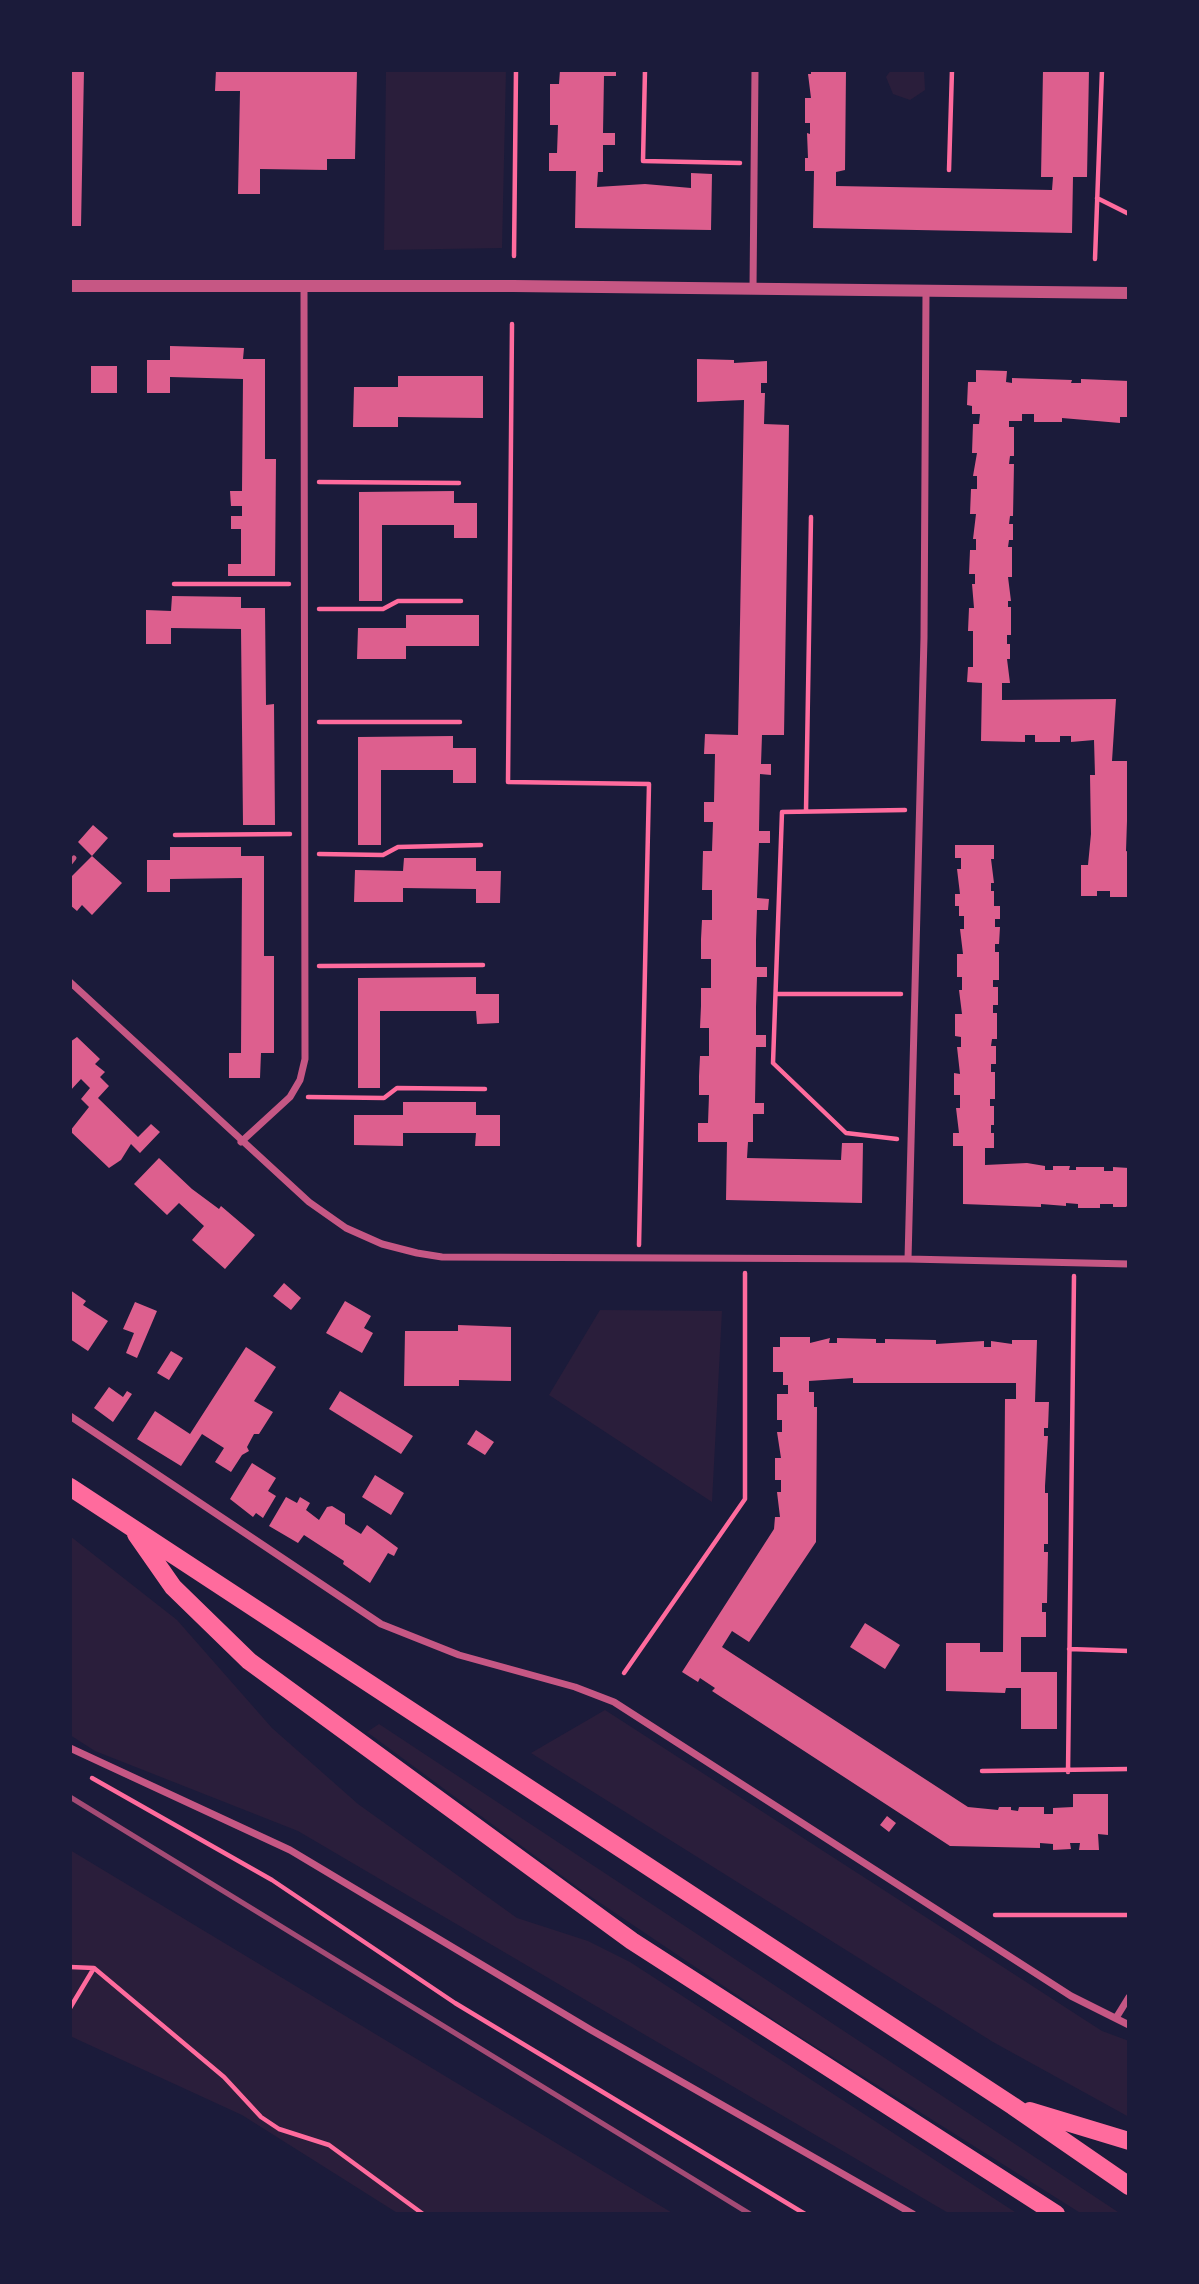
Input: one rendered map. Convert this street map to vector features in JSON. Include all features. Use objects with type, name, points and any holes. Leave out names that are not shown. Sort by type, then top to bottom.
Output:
[{"type":"main road","points":[[70,1487],[1013,2106],[1129,2186]]},
{"type":"main road","points":[[130,1525],[173,1587],[249,1661],[632,1941],[1056,2214]]},
{"type":"main road","points":[[1013,2106],[1129,2141]]},
{"type":"street","points":[[753,289],[755,70]]},
{"type":"street","points":[[70,286],[1129,293]]},
{"type":"street","points":[[241,1142],[290,1097],[300,1080],[305,1059],[304,288]]},
{"type":"street","points":[[908,1259],[924,638],[926,292]]},
{"type":"street","points":[[70,982],[309,1202],[346,1228],[382,1244],[442,1257],[639,1256],[1129,1264]]},
{"type":"street","points":[[70,1416],[381,1624],[459,1655],[575,1687],[614,1702],[1071,1996],[1129,2025]]},
{"type":"street","points":[[70,1748],[290,1850],[591,2030],[913,2214]]},
{"type":"street","points":[[1116,2018],[1129,1997]]},
{"type":"path","points":[[514,256],[516,70]]},
{"type":"path","points":[[645,70],[643,161],[753,163]]},
{"type":"path","points":[[949,170],[952,70]]},
{"type":"path","points":[[1095,260],[1102,70]]},
{"type":"path","points":[[1097,198],[1129,214]]},
{"type":"path","points":[[512,324],[508,782],[649,785],[639,1256]]},
{"type":"path","points":[[304,482],[458,483]]},
{"type":"path","points":[[806,811],[811,517]]},
{"type":"path","points":[[174,584],[304,584]]},
{"type":"path","points":[[304,610],[383,609],[398,601],[461,601]]},
{"type":"path","points":[[304,722],[460,722]]},
{"type":"path","points":[[912,1140],[846,1133],[773,1063],[782,812],[919,810]]},
{"type":"path","points":[[175,835],[304,834]]},
{"type":"path","points":[[304,854],[383,855],[398,846],[481,845]]},
{"type":"path","points":[[304,966],[483,965]]},
{"type":"path","points":[[776,994],[915,994]]},
{"type":"path","points":[[290,1097],[384,1098],[397,1088],[485,1089]]},
{"type":"path","points":[[624,1673],[745,1499],[745,1258]]},
{"type":"path","points":[[1068,1772],[1074,1263]]},
{"type":"path","points":[[1069,1649],[1129,1651]]},
{"type":"path","points":[[982,1771],[1068,1772],[1129,1769]]},
{"type":"path","points":[[85,1774],[272,1880],[455,2003],[805,2214]]},
{"type":"path","points":[[995,1915],[1129,1915]]},
{"type":"path","points":[[70,1967],[94,1968],[224,2077],[261,2117],[279,2129],[329,2144],[423,2214]]},
{"type":"path","points":[[70,2008],[94,1968]]},
{"type":"shaded area","points":[[386,70],[506,70],[502,248],[384,250]]},
{"type":"shaded area","points":[[891,70],[924,70],[925,90],[910,100],[893,94],[886,77]]},
{"type":"shaded area","points":[[600,1310],[722,1311],[712,1502],[549,1395]]},
{"type":"shaded area","points":[[70,1536],[177,1620],[272,1728],[358,1804],[517,1918],[588,1941],[630,1962],[1018,2214],[950,2214],[298,1831],[95,1751],[70,1735]]},
{"type":"shaded area","points":[[605,1710],[1102,2031],[1129,2041],[1129,2117],[993,2042],[531,1753]]},
{"type":"shaded area","points":[[379,1724],[1121,2214],[1082,2214],[783,2026],[584,1892],[367,1732]]},
{"type":"shaded area","points":[[70,1850],[674,2214],[399,2214],[242,2115],[70,2036]]},
{"type":"building","points":[[70,70],[84,70],[81,226],[70,226]]},
{"type":"building","points":[[216,70],[357,70],[355,159],[327,159],[327,170],[260,169],[260,194],[238,194],[240,91],[215,91]]},
{"type":"building","points":[[560,70],[616,70],[616,76],[604,76],[603,133],[615,133],[615,145],[603,145],[603,172],[598,172],[597,187],[645,184],[691,188],[691,173],[712,174],[711,230],[575,228],[576,171],[549,171],[549,153],[557,153],[558,125],[550,125],[550,84],[559,84]]},
{"type":"building","points":[[811,70],[846,70],[845,170],[836,172],[836,186],[1052,190],[1053,177],[1041,177],[1043,70],[1089,70],[1087,177],[1073,177],[1072,233],[813,228],[814,171],[805,171],[810,123],[805,123],[805,98],[811,98],[808,74],[811,74]]},
{"type":"building","points":[[170,346],[244,348],[243,359],[265,359],[265,459],[276,459],[275,576],[228,576],[228,564],[241,564],[241,529],[231,529],[231,516],[242,516],[242,506],[231,506],[230,491],[242,491],[243,379],[170,377],[170,393],[147,393],[147,360],[170,360]]},
{"type":"building","points":[[697,359],[734,360],[734,363],[767,361],[767,383],[761,383],[761,393],[765,393],[764,424],[789,425],[784,735],[762,735],[761,764],[771,764],[771,775],[760,774],[759,831],[770,831],[770,843],[759,843],[757,898],[769,899],[768,910],[757,910],[756,940],[756,967],[767,967],[767,977],[757,977],[756,1007],[756,1035],[766,1035],[766,1047],[756,1047],[755,1103],[764,1103],[764,1114],[753,1114],[753,1142],[748,1142],[747,1158],[841,1160],[842,1143],[863,1143],[862,1203],[726,1200],[727,1142],[698,1142],[698,1123],[708,1123],[709,1095],[699,1095],[700,1056],[709,1056],[709,1028],[700,1028],[701,988],[711,988],[711,959],[701,959],[701,939],[702,920],[712,920],[712,890],[702,890],[703,851],[712,851],[713,822],[704,822],[704,802],[714,802],[715,754],[704,754],[705,734],[738,735],[744,400],[697,402]]},
{"type":"building","points":[[91,366],[117,366],[117,393],[91,393]]},
{"type":"building","points":[[976,370],[1007,371],[1006,382],[1012,383],[1012,378],[1072,380],[1071,383],[1081,383],[1081,379],[1129,381],[1129,417],[1120,417],[1120,423],[1062,418],[1062,422],[1034,422],[1034,414],[1022,414],[1022,421],[1009,421],[1009,427],[1014,427],[1014,456],[1010,456],[1009,464],[1014,464],[1013,516],[1010,516],[1009,524],[1013,524],[1013,540],[1009,540],[1008,547],[1012,547],[1012,577],[1008,577],[1011,635],[1007,635],[1007,644],[1010,644],[1010,659],[1007,659],[1010,683],[1002,683],[1002,700],[1116,699],[1112,761],[1129,761],[1126,851],[1129,852],[1129,897],[1110,897],[1110,891],[1097,891],[1097,896],[1081,896],[1081,865],[1088,865],[1091,834],[1090,775],[1095,775],[1094,740],[1071,742],[1071,736],[1060,736],[1060,742],[1035,742],[1035,735],[1025,735],[1025,742],[981,741],[982,683],[967,682],[968,667],[973,667],[973,631],[968,631],[969,608],[974,608],[972,584],[975,584],[975,574],[969,574],[970,550],[976,550],[976,539],[973,539],[976,514],[970,514],[971,489],[977,489],[977,476],[973,476],[977,453],[972,453],[973,424],[979,424],[980,414],[972,414],[972,406],[967,405],[968,382],[976,382]]},
{"type":"building","points":[[398,376],[483,376],[483,418],[398,417],[398,427],[353,427],[354,387],[398,387]]},
{"type":"building","points":[[454,491],[454,503],[477,503],[477,538],[454,538],[454,525],[382,525],[382,601],[359,601],[359,492]]},
{"type":"building","points":[[172,596],[241,597],[241,608],[265,608],[266,705],[274,704],[275,825],[243,825],[241,629],[171,628],[171,644],[146,644],[146,610],[171,611]]},
{"type":"building","points":[[406,615],[479,615],[479,646],[406,646],[406,659],[357,659],[358,628],[406,628]]},
{"type":"building","points":[[453,736],[453,748],[476,748],[476,783],[453,783],[453,770],[381,770],[381,845],[358,845],[358,737]]},
{"type":"building","points":[[93,825],[108,838],[92,856],[78,842]]},
{"type":"building","points":[[955,845],[994,845],[994,859],[991,859],[994,883],[991,883],[991,891],[994,891],[994,906],[1000,906],[1000,919],[995,919],[995,927],[1000,927],[999,944],[995,944],[995,952],[999,952],[999,980],[993,980],[993,987],[998,987],[998,1005],[993,1005],[993,1013],[997,1013],[997,1039],[992,1039],[991,1046],[996,1046],[996,1064],[991,1064],[991,1072],[995,1072],[995,1099],[990,1099],[990,1106],[994,1106],[991,1133],[994,1133],[994,1148],[985,1148],[985,1165],[1027,1163],[1045,1166],[1045,1170],[1053,1170],[1053,1166],[1070,1166],[1069,1170],[1076,1170],[1076,1167],[1104,1167],[1104,1171],[1113,1171],[1113,1167],[1129,1168],[1129,1204],[1126,1207],[1100,1204],[1100,1208],[1078,1208],[1078,1204],[1066,1203],[1066,1206],[1041,1204],[1041,1207],[963,1204],[963,1146],[953,1146],[953,1133],[959,1133],[956,1108],[960,1108],[960,1095],[954,1095],[954,1073],[960,1074],[957,1047],[961,1047],[961,1037],[955,1036],[955,1014],[962,1014],[959,990],[962,990],[962,977],[957,977],[957,954],[963,954],[960,929],[964,929],[964,916],[959,916],[959,906],[955,906],[955,894],[960,894],[957,869],[961,869],[961,858],[955,858]]},
{"type":"building","points":[[170,847],[241,847],[241,856],[264,856],[264,956],[274,956],[274,1053],[261,1053],[260,1078],[229,1078],[229,1053],[241,1053],[242,878],[170,879],[170,892],[147,892],[147,860],[170,860]]},
{"type":"building","points":[[92,856],[122,883],[92,915],[82,905],[77,911],[70,905],[70,878]]},
{"type":"building","points":[[404,858],[476,858],[476,871],[501,871],[500,903],[476,903],[476,889],[403,888],[403,902],[354,902],[355,870],[403,871]]},
{"type":"building","points":[[476,977],[476,994],[499,994],[499,1023],[477,1024],[476,1011],[380,1011],[380,1088],[358,1088],[358,978]]},
{"type":"building","points":[[77,1037],[100,1059],[95,1064],[105,1072],[100,1077],[109,1086],[98,1098],[138,1137],[151,1124],[160,1132],[140,1153],[131,1144],[121,1160],[109,1168],[70,1131],[89,1107],[81,1099],[90,1088],[81,1079],[70,1091],[70,1042]]},
{"type":"building","points":[[403,1102],[476,1102],[476,1115],[500,1115],[500,1146],[475,1146],[476,1133],[403,1133],[403,1146],[354,1145],[354,1115],[403,1115]]},
{"type":"building","points":[[159,1158],[192,1189],[219,1209],[221,1206],[255,1235],[225,1269],[192,1240],[204,1226],[179,1203],[167,1215],[134,1184]]},
{"type":"building","points":[[284,1283],[301,1298],[291,1310],[273,1296]]},
{"type":"building","points":[[70,1290],[86,1301],[83,1305],[108,1321],[88,1351],[70,1339]]},
{"type":"building","points":[[345,1301],[371,1316],[364,1328],[373,1333],[362,1353],[326,1333]]},
{"type":"building","points":[[135,1302],[157,1311],[137,1358],[126,1353],[134,1333],[123,1329]]},
{"type":"building","points":[[458,1325],[511,1327],[511,1381],[459,1380],[459,1386],[404,1386],[405,1331],[458,1331]]},
{"type":"building","points":[[780,1337],[810,1337],[810,1343],[830,1338],[829,1343],[837,1343],[837,1338],[876,1339],[876,1343],[885,1343],[885,1339],[936,1340],[936,1344],[984,1341],[984,1347],[991,1347],[991,1341],[1012,1344],[1012,1340],[1037,1340],[1035,1402],[1049,1402],[1048,1428],[1044,1428],[1044,1436],[1048,1436],[1045,1493],[1048,1493],[1048,1544],[1044,1544],[1044,1552],[1048,1552],[1047,1603],[1042,1603],[1042,1612],[1046,1612],[1046,1637],[1021,1637],[1021,1672],[1057,1672],[1057,1729],[1021,1729],[1021,1688],[1006,1688],[1005,1693],[946,1691],[946,1643],[980,1643],[980,1652],[1003,1652],[1005,1399],[1016,1399],[1016,1383],[853,1383],[853,1378],[809,1381],[809,1392],[814,1392],[814,1407],[817,1407],[816,1542],[749,1642],[732,1631],[722,1647],[968,1807],[998,1810],[999,1807],[1011,1807],[1011,1810],[1018,1811],[1019,1807],[1044,1807],[1044,1814],[1053,1814],[1053,1808],[1073,1807],[1073,1794],[1108,1794],[1108,1835],[1098,1834],[1099,1850],[1079,1850],[1080,1843],[1070,1843],[1071,1849],[1053,1850],[1053,1844],[1040,1843],[1040,1848],[950,1846],[712,1691],[715,1688],[700,1678],[698,1682],[682,1672],[774,1529],[775,1517],[780,1517],[777,1492],[781,1492],[781,1480],[775,1480],[775,1458],[781,1458],[777,1432],[782,1432],[782,1420],[777,1420],[777,1394],[788,1394],[788,1385],[783,1385],[783,1372],[773,1372],[773,1347],[780,1347]]},
{"type":"building","points":[[246,1347],[276,1367],[254,1401],[273,1412],[259,1434],[254,1434],[247,1447],[249,1451],[242,1455],[231,1472],[215,1462],[224,1448],[202,1434],[181,1466],[137,1439],[155,1411],[190,1434]]},
{"type":"building","points":[[171,1351],[183,1358],[169,1380],[157,1373]]},
{"type":"building","points":[[109,1387],[123,1397],[127,1391],[132,1394],[113,1422],[94,1408]]},
{"type":"building","points":[[340,1391],[413,1436],[401,1454],[329,1409]]},
{"type":"building","points":[[476,1430],[494,1442],[485,1455],[467,1444]]},
{"type":"building","points":[[252,1463],[276,1478],[268,1491],[276,1496],[263,1518],[256,1513],[253,1517],[230,1499]]},
{"type":"building","points":[[375,1475],[404,1493],[391,1515],[362,1497]]},
{"type":"building","points":[[286,1497],[297,1503],[300,1497],[310,1503],[306,1510],[319,1520],[327,1507],[332,1506],[345,1514],[345,1524],[361,1534],[367,1525],[398,1548],[394,1556],[388,1553],[370,1583],[343,1564],[344,1561],[304,1535],[298,1543],[269,1526]]},
{"type":"building","points":[[865,1623],[900,1645],[885,1669],[850,1647]]},
{"type":"building","points":[[887,1816],[896,1823],[889,1832],[880,1825]]},
{"type":"railway","points":[[70,1797],[750,2214]]}]
